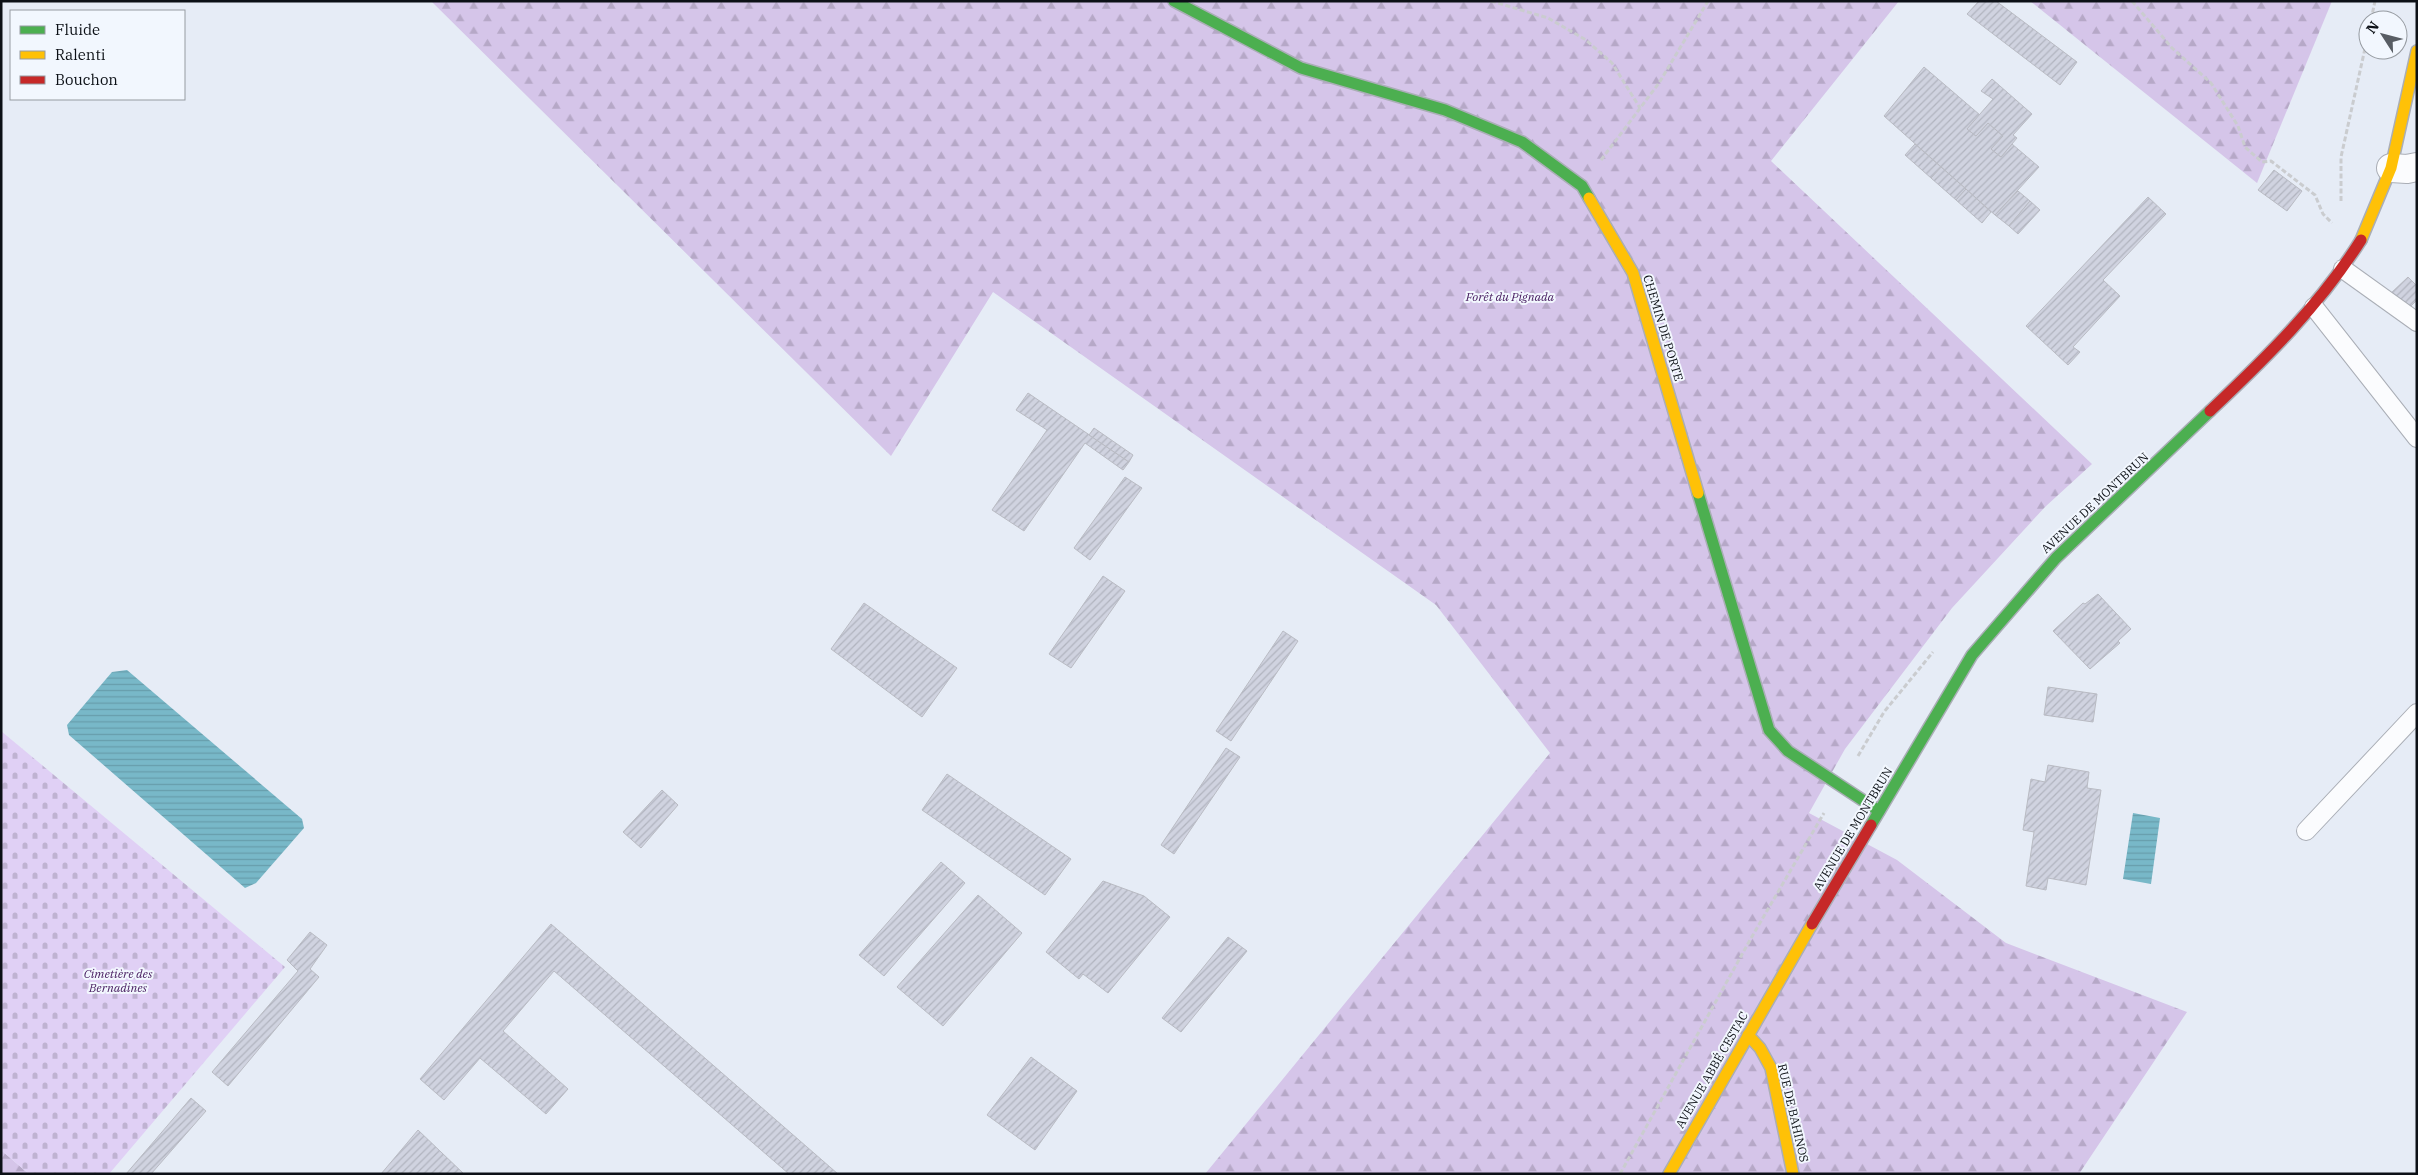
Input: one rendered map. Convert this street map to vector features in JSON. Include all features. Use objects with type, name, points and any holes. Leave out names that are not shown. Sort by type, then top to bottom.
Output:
[{"type":"street","name":"CHEMIN DE PORTE","points":[[1174,1],[1301,68],[1445,110],[1522,142],[1582,186],[1633,273],[1769,730],[1788,752],[1879,811]]},
{"type":"street","name":"AVENUE DE MONTBRUN","points":[[1779,980],[1972,655],[2015,603],[2100,514],[2158,463],[2314,307],[2343,269],[2404,168],[2417,51]]},
{"type":"street","name":"AVENUE ABBÉ CESTAC","points":[[1669,1174],[1779,980]]},
{"type":"street","name":"RUE DE BAHINOS","points":[[1748,1035],[1760,1048],[1771,1068],[1793,1174]]},
{"type":"lane","points":[[2343,269],[2417,322]]},
{"type":"lane","points":[[2314,307],[2417,438]]},
{"type":"lane","points":[[2306,831],[2417,713]]},
{"type":"path","points":[[1490,1],[1548,18],[1586,40],[1612,63],[1640,108]]},
{"type":"path","points":[[1582,186],[1659,83],[1708,1]]},
{"type":"path","points":[[2132,1],[2172,48],[2211,83],[2238,126],[2245,147],[2262,162],[2271,161],[2315,195],[2323,214],[2334,225],[2337,219]]},
{"type":"path","points":[[2341,205],[2341,157],[2362,60]]},
{"type":"path","points":[[1857,758],[1884,712],[1939,644]]},
{"type":"path","points":[[1620,1174],[1750,940],[1825,812]]},
{"type":"green space","name":"Forêt du Pignada","points":[[431,1],[1899,1],[1771,161],[2092,464],[2045,507],[1952,608],[1845,749],[1809,813],[1897,860],[2006,943],[2187,1012],[2079,1174],[1205,1174],[1550,753],[1436,605],[993,292],[891,456]]},
{"type":"green space","points":[[2030,1],[2332,1],[2257,183]]},
{"type":"green space","name":"Cimetière des Bernadines","points":[[1,731],[285,967],[109,1174],[29,1174],[1,1150]]},
{"type":"green space","points":[[1,1150],[29,1174],[1,1174]]},
{"type":"water","points":[[127,670],[302,819],[304,828],[256,883],[245,888],[69,735],[67,725],[112,672]]},
{"type":"water","points":[[2133,813],[2160,818],[2151,884],[2123,879]]},
{"type":"building","points":[[1979,1],[1996,1],[2077,62],[2060,85],[1967,14]]},
{"type":"building","points":[[1924,67],[1980,115],[1967,129],[1976,136],[1988,123],[2003,136],[1991,149],[2001,157],[2012,144],[2039,167],[1995,215],[1884,116]]},
{"type":"building","points":[[1992,79],[2032,114],[2013,135],[2017,138],[2001,157],[1991,149],[2003,136],[1988,123],[1976,136],[1967,129],[1993,99],[1981,91]]},
{"type":"building","points":[[1915,144],[1941,167],[1931,178],[1905,155]]},
{"type":"building","points":[[1941,167],[1966,189],[1956,200],[1931,178]]},
{"type":"building","points":[[2274,170],[2302,191],[2287,211],[2258,190]]},
{"type":"building","points":[[1966,189],[1991,212],[1982,223],[1956,200]]},
{"type":"building","points":[[2018,191],[2030,201],[2009,226],[1995,215]]},
{"type":"building","points":[[2148,197],[2166,214],[2103,280],[2120,296],[2073,347],[2080,352],[2068,365],[2026,326]]},
{"type":"building","points":[[2030,201],[2040,210],[2018,234],[2009,226]]},
{"type":"building","points":[[2408,277],[2417,286],[2417,300],[2406,311],[2390,294]]},
{"type":"building","points":[[1028,393],[1129,462],[1123,470],[1085,443],[1024,531],[992,510],[1047,430],[1016,410]]},
{"type":"building","points":[[1094,428],[1133,455],[1129,462],[1089,435]]},
{"type":"building","points":[[1125,477],[1142,488],[1090,560],[1074,548]]},
{"type":"building","points":[[1103,576],[1125,591],[1071,668],[1049,654]]},
{"type":"building","points":[[2098,594],[2131,629],[2118,641],[2120,643],[2090,669],[2053,631],[2083,603],[2085,604]]},
{"type":"building","points":[[864,603],[957,668],[922,717],[831,649]]},
{"type":"building","points":[[1283,631],[1298,641],[1231,741],[1216,731]]},
{"type":"building","points":[[2048,687],[2097,694],[2093,722],[2044,715]]},
{"type":"building","points":[[1226,748],[1240,757],[1174,854],[1161,845]]},
{"type":"building","points":[[2048,765],[2089,772],[2087,788],[2101,790],[2086,885],[2048,878],[2046,890],[2026,886],[2034,832],[2023,830],[2031,779],[2045,782]]},
{"type":"building","points":[[947,774],[1071,859],[1045,895],[922,810]]},
{"type":"building","points":[[662,790],[678,805],[641,848],[623,832]]},
{"type":"building","points":[[941,862],[965,883],[884,976],[859,955]]},
{"type":"building","points":[[1103,881],[1144,896],[1170,917],[1108,993],[1083,974],[1079,979],[1046,952]]},
{"type":"building","points":[[978,895],[1022,933],[943,1026],[897,987]]},
{"type":"building","points":[[551,924],[838,1174],[789,1174],[554,971],[503,1031],[568,1089],[546,1114],[480,1058],[444,1100],[420,1079]]},
{"type":"building","points":[[310,932],[327,945],[310,969],[319,977],[228,1086],[212,1072],[298,971],[287,960]]},
{"type":"building","points":[[1228,937],[1247,951],[1181,1032],[1162,1018]]},
{"type":"building","points":[[1031,1057],[1077,1091],[1035,1150],[987,1115]]},
{"type":"building","points":[[191,1098],[206,1111],[151,1174],[126,1174]]},
{"type":"building","points":[[418,1130],[464,1174],[381,1174]]},
{"type":"traffic: fast","points":[[1174,1],[1301,68],[1445,110],[1522,142],[1582,186],[1589,198]]},
{"type":"traffic: fast","points":[[1871,825],[1972,655],[2056,558],[2210,411]]},
{"type":"traffic: fast","points":[[1698,493],[1769,730],[1788,751],[1879,811]]},
{"type":"traffic: slow","points":[[2361,240],[2391,168],[2417,51]]},
{"type":"traffic: slow","points":[[1589,198],[1633,273],[1698,493]]},
{"type":"traffic: slow","points":[[1669,1174],[1812,924]]},
{"type":"traffic: slow","points":[[1748,1035],[1760,1048],[1771,1068],[1793,1174]]},
{"type":"traffic: jam","points":[[2210,411],[2272,351],[2310,309],[2361,240]]},
{"type":"traffic: jam","points":[[1812,924],[1871,825]]}]
